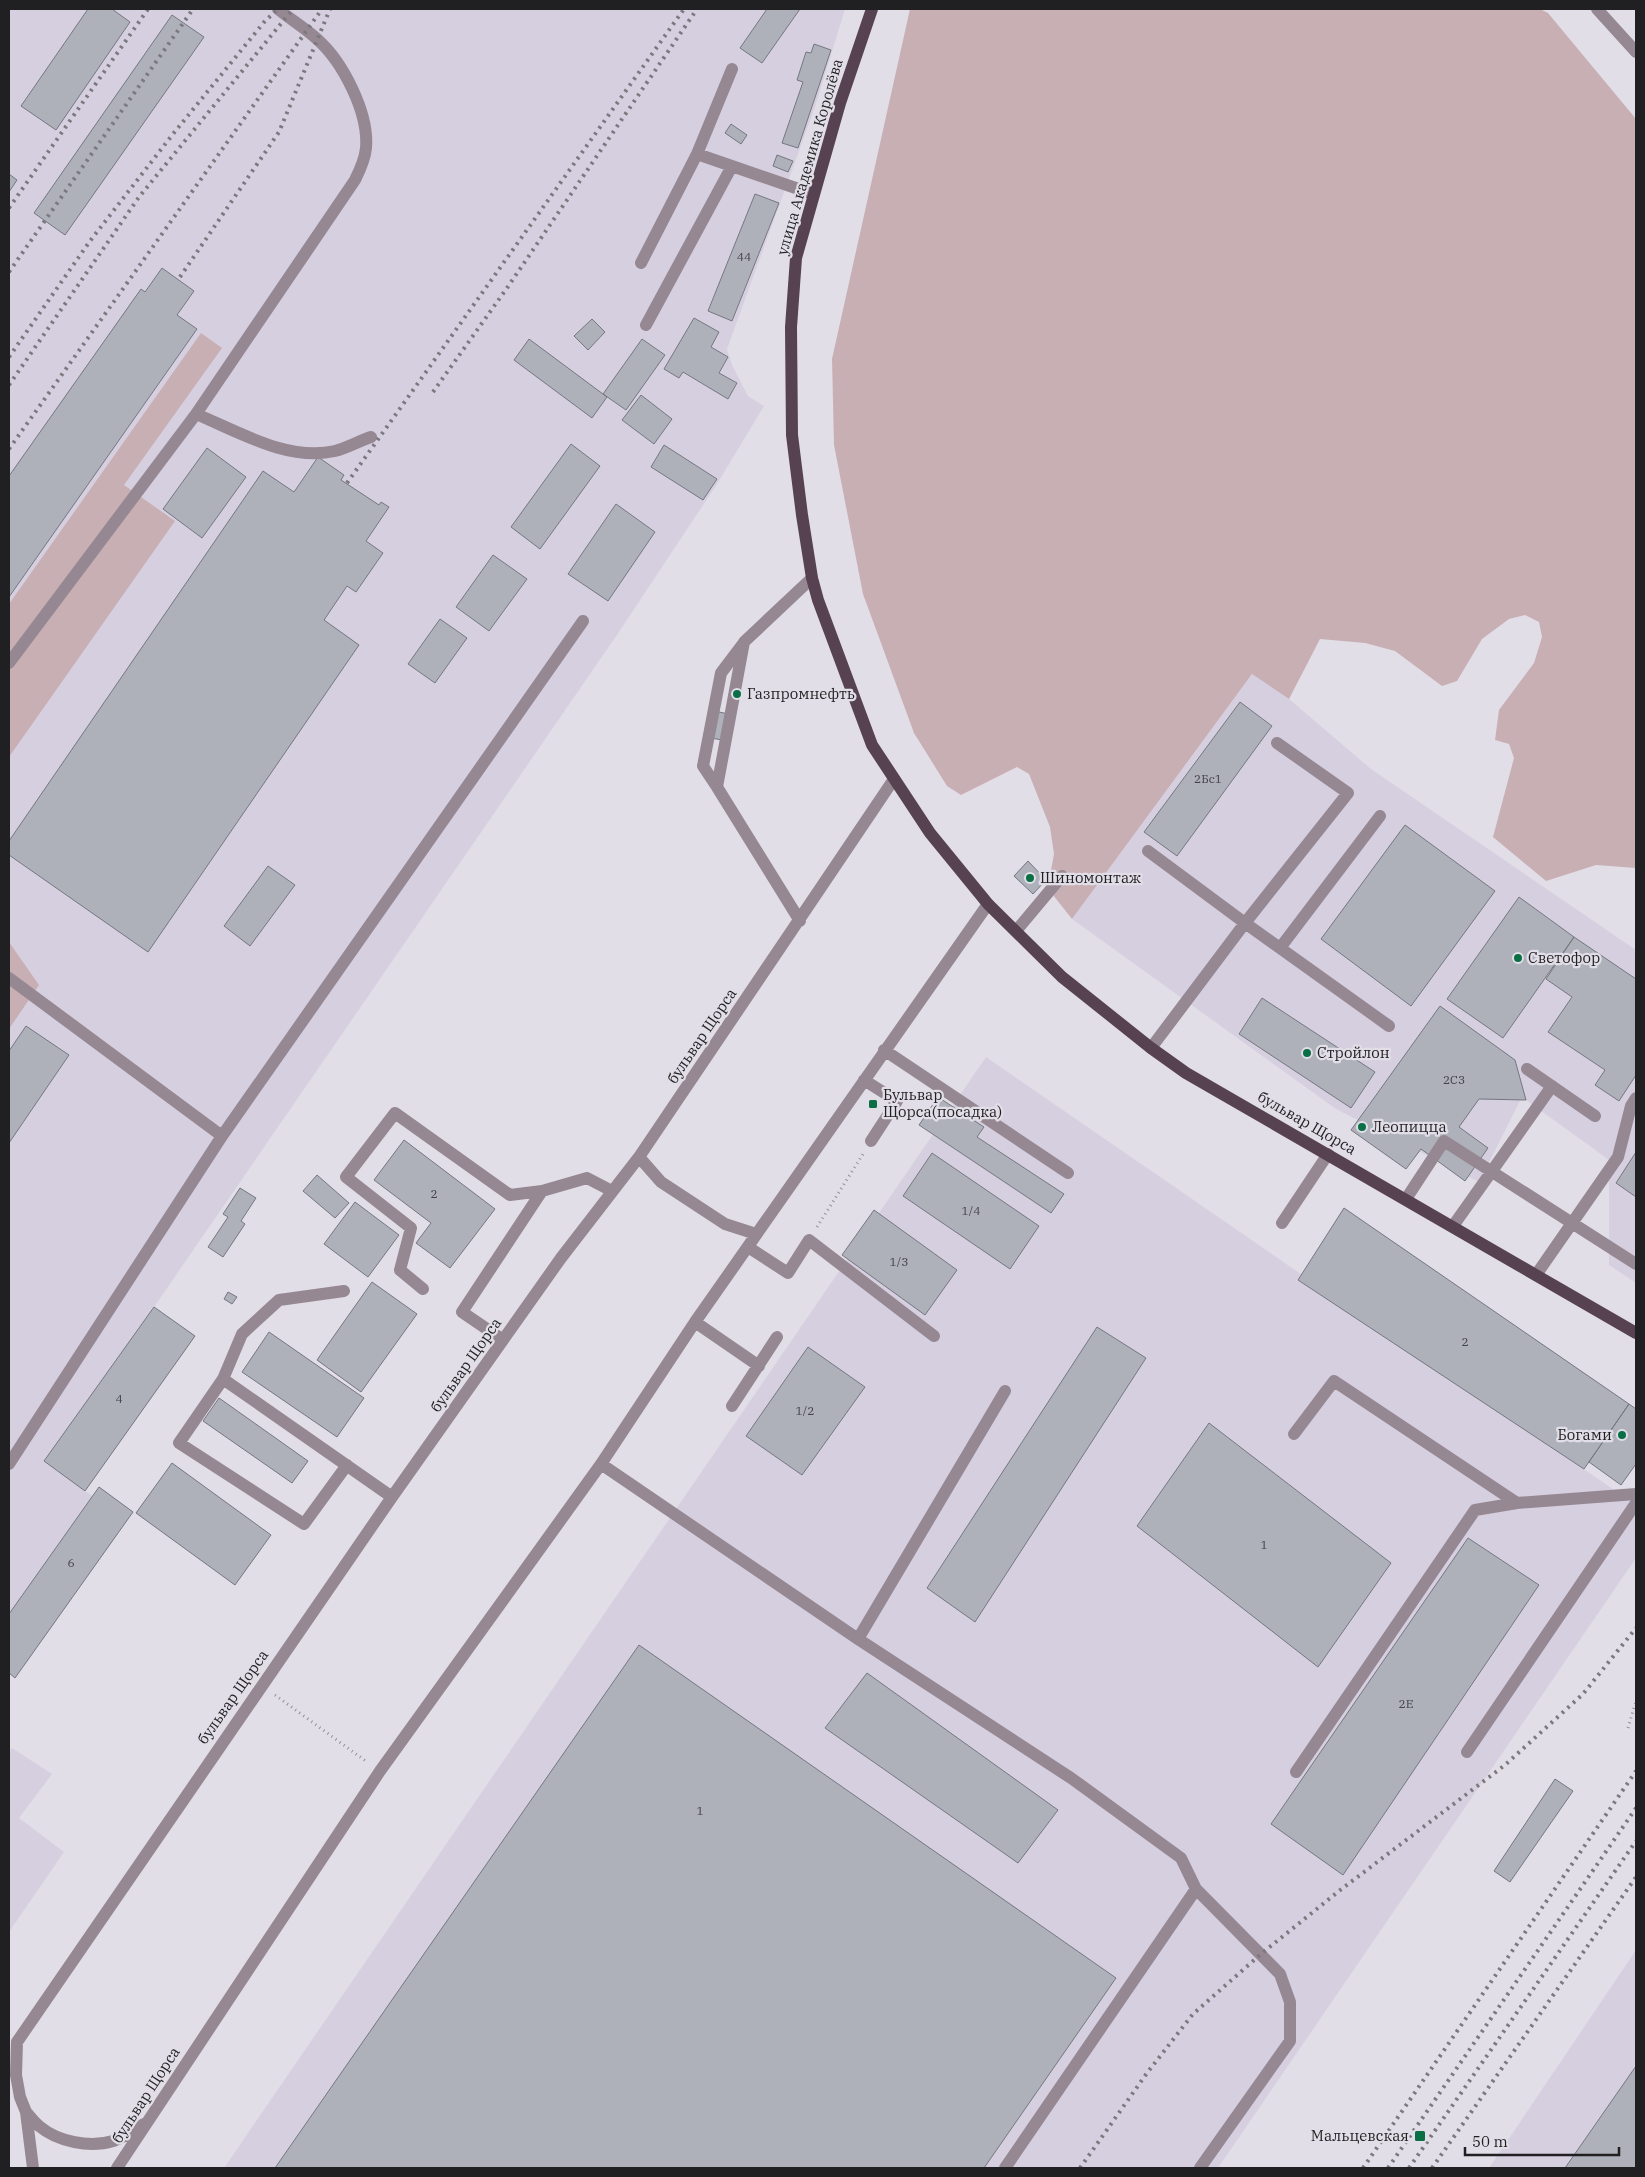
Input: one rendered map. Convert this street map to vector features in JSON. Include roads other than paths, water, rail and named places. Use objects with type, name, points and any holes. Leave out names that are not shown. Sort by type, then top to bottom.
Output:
[{"type":"main road","name":"улица Академика Королёва","points":[[872,9],[840,103],[796,258],[791,327],[792,435],[802,515],[812,578],[818,600],[872,745],[894,779]]},
{"type":"main road","name":"бульвар Щорса","points":[[894,779],[930,832],[988,904],[1062,977],[1151,1048],[1186,1073],[1636,1333]]},
{"type":"street","points":[[9,663],[196,414],[355,180],[362,164],[366,148],[362,112],[352,90],[336,61],[317,38],[278,9]]},
{"type":"street","points":[[1597,9],[1636,52]]},
{"type":"street","points":[[641,263],[697,154],[732,68]]},
{"type":"street","points":[[697,154],[813,194]]},
{"type":"street","points":[[646,325],[732,166]]},
{"type":"street","points":[[196,414],[267,446],[302,452],[334,451],[371,437]]},
{"type":"street","points":[[800,921],[703,766],[720,673],[744,642],[812,578]]},
{"type":"street","points":[[9,1464],[222,1136],[583,621]]},
{"type":"street","points":[[717,787],[744,642]]},
{"type":"street","points":[[1151,1048],[1348,793],[1277,743]]},
{"type":"street","name":"бульвар Щорса","points":[[9,2052],[392,1497],[503,1340],[639,1157],[894,779]]},
{"type":"street","points":[[1280,948],[1380,816]]},
{"type":"street","points":[[1148,851],[1245,924],[1388,1026]]},
{"type":"street","points":[[1016,931],[1062,876]]},
{"type":"street","name":"бульвар Щорса","points":[[117,2168],[380,1771],[601,1464],[695,1322],[988,904]]},
{"type":"street","points":[[9,978],[222,1136]]},
{"type":"street","points":[[884,1050],[1068,1173]]},
{"type":"street","points":[[1527,1069],[1595,1116]]},
{"type":"street","points":[[864,1080],[897,1101],[871,1142]]},
{"type":"street","points":[[1453,1226],[1552,1086]]},
{"type":"street","points":[[1536,1275],[1618,1157],[1631,1106],[1636,1098]]},
{"type":"street","points":[[423,1289],[400,1270],[410,1228],[346,1177],[395,1113],[504,1193],[510,1195],[542,1191],[587,1178],[612,1191]]},
{"type":"street","points":[[1406,1199],[1444,1141],[1636,1264]]},
{"type":"street","points":[[1282,1223],[1328,1154]]},
{"type":"street","points":[[639,1157],[661,1182],[725,1224],[756,1234]]},
{"type":"street","points":[[503,1340],[462,1312],[542,1191]]},
{"type":"street","points":[[748,1247],[788,1273],[809,1240],[934,1336]]},
{"type":"street","points":[[344,1291],[279,1300],[242,1334],[222,1379],[179,1443],[304,1524],[346,1465]]},
{"type":"street","points":[[695,1322],[759,1366]]},
{"type":"street","points":[[732,1406],[777,1337]]},
{"type":"street","points":[[222,1379],[392,1497]]},
{"type":"street","points":[[1294,1434],[1334,1381],[1517,1503]]},
{"type":"street","points":[[858,1639],[1005,1391]]},
{"type":"street","points":[[601,1464],[858,1639],[1071,1778],[1181,1858],[1196,1889],[1280,1974],[1290,2002],[1290,2041],[1200,2168]]},
{"type":"street","points":[[1296,1772],[1475,1510],[1517,1503],[1636,1494]]},
{"type":"street","points":[[1467,1752],[1636,1503]]},
{"type":"street","points":[[1005,2168],[1196,1889]]},
{"type":"street","points":[[17,2042],[16,2075],[20,2097],[26,2112],[33,2168]]},
{"type":"street","points":[[26,2112],[40,2126],[55,2135],[79,2143],[111,2142],[124,2137],[146,2123]]},
{"type":"railway","points":[[9,208],[148,9]]},
{"type":"railway","points":[[9,272],[193,9]]},
{"type":"railway","points":[[9,357],[90,241],[173,134],[265,21],[278,9]]},
{"type":"railway","points":[[9,385],[139,197],[293,9]]},
{"type":"railway","points":[[9,449],[322,9]]},
{"type":"railway","points":[[180,277],[279,132],[330,9]]},
{"type":"railway","points":[[347,483],[684,9]]},
{"type":"railway","points":[[433,392],[507,288],[697,9]]},
{"type":"railway","points":[[1080,2168],[1147,2073],[1193,2014],[1261,1954],[1339,1891],[1505,1765],[1583,1694],[1636,1628]]},
{"type":"railway","points":[[1363,2168],[1636,1771]]},
{"type":"railway","points":[[1388,2168],[1636,1808]]},
{"type":"railway","points":[[1409,2168],[1636,1841]]},
{"type":"railway","points":[[1432,2168],[1636,1877]]},
{"type":"place","name":"Газпромнефть","points":[[737,694]]},
{"type":"place","name":"Шиномонтаж","points":[[1030,878]]},
{"type":"place","name":"Светофор","points":[[1518,958]]},
{"type":"place","name":"Стройлон","points":[[1307,1053]]},
{"type":"place","name":"Бульвар Щорса(посадка)","points":[[873,1104]]},
{"type":"place","name":"Леопицца","points":[[1362,1127]]},
{"type":"place","name":"Богами","points":[[1622,1435]]},
{"type":"place","name":"Мальцевская","points":[[1420,2136]]}]
